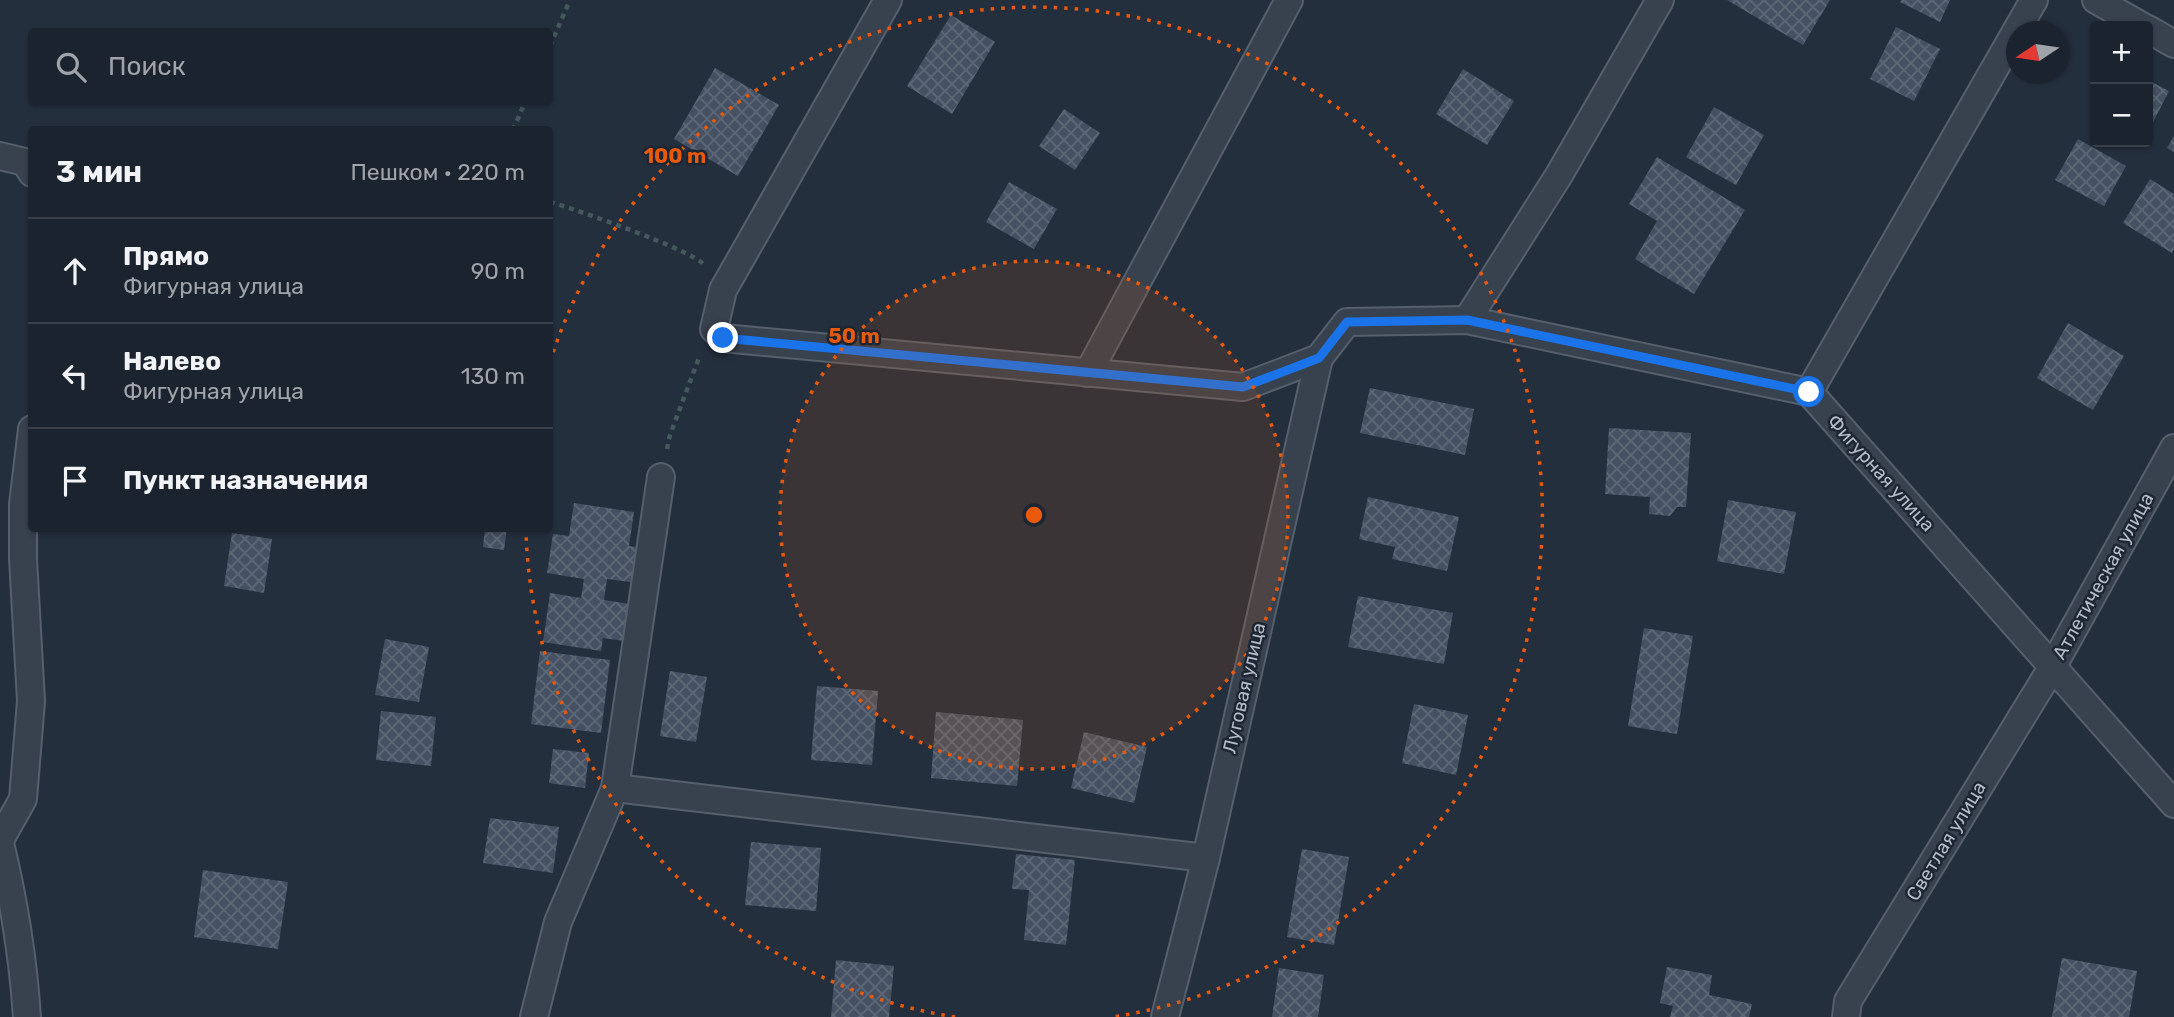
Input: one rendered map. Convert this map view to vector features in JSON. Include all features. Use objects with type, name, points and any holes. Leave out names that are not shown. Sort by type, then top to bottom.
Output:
[{"type":"street","points":[[888,0],[723,290],[714,328],[723,338],[1243,387],[1319,358],[1347,322],[1467,320],[1809,392],[2034,0]]},
{"type":"street","points":[[1088,373],[1289,0]]},
{"type":"street","points":[[1467,320],[1559,175],[1660,0]]},
{"type":"street","points":[[2096,0],[2133,21]]},
{"type":"street","points":[[2153,33],[2174,44]]},
{"type":"street","name":"Луговая улица","points":[[1165,1017],[1206,858],[1319,358]]},
{"type":"street","name":"Фигурная улица","points":[[1809,392],[2174,804]]},
{"type":"street","points":[[26,1017],[23,962],[12,890],[0,842],[23,799],[31,701],[23,559],[12,502],[28,444]]},
{"type":"street","name":"Атлетическая улица","points":[[2053,666],[2174,448]]},
{"type":"street","points":[[534,1017],[558,922],[615,788],[661,477]]},
{"type":"street","name":"Светлая улица","points":[[1846,1017],[1848,1001],[2053,666]]},
{"type":"street","points":[[615,788],[1206,858]]},
{"type":"path","points":[[553,39],[570,0]]},
{"type":"path","points":[[515,126],[524,105]]},
{"type":"path","points":[[553,203],[663,242],[699,258],[723,290]]},
{"type":"path","points":[[661,477],[670,435],[700,353],[714,328]]},
{"type":"building","points":[[1727,0],[1830,0],[1803,45]]},
{"type":"building","points":[[1950,0],[1940,22],[1900,2]]},
{"type":"building","points":[[951,15],[995,42],[952,114],[907,86]]},
{"type":"building","points":[[1896,27],[1940,49],[1914,101],[1870,79]]},
{"type":"building","points":[[715,68],[779,105],[738,176],[674,139]]},
{"type":"building","points":[[1463,69],[1514,101],[1487,145],[1436,114]]},
{"type":"building","points":[[2153,83],[2169,91],[2153,122]]},
{"type":"building","points":[[1714,107],[1764,135],[1736,185],[1686,157]]},
{"type":"building","points":[[1064,109],[1100,133],[1075,170],[1039,146]]},
{"type":"building","points":[[2174,136],[2174,152],[2167,148]]},
{"type":"building","points":[[2078,139],[2126,166],[2104,206],[2055,180]]},
{"type":"building","points":[[1657,157],[1745,210],[1694,294],[1635,259],[1657,221],[1629,204]]},
{"type":"building","points":[[2150,179],[2174,194],[2172,253],[2123,223]]},
{"type":"building","points":[[1009,182],[1057,209],[1034,249],[986,222]]},
{"type":"building","points":[[2068,323],[2124,356],[2093,410],[2037,378]]},
{"type":"building","points":[[1370,388],[1474,409],[1465,455],[1360,433]]},
{"type":"building","points":[[1609,428],[1691,433],[1686,507],[1677,507],[1670,516],[1649,514],[1650,497],[1605,494]]},
{"type":"building","points":[[1368,497],[1459,517],[1447,571],[1392,559],[1395,547],[1359,539]]},
{"type":"building","points":[[1728,500],[1796,512],[1784,574],[1717,561]]},
{"type":"building","points":[[574,503],[634,512],[629,546],[649,549],[645,584],[607,579],[604,600],[637,605],[632,642],[603,638],[601,651],[543,642],[550,593],[581,598],[584,579],[547,573],[553,534],[569,536]]},
{"type":"building","points":[[485,532],[506,532],[504,550],[483,547]]},
{"type":"building","points":[[232,533],[272,539],[264,593],[224,586]]},
{"type":"building","points":[[1358,596],[1453,613],[1444,664],[1348,647]]},
{"type":"building","points":[[1644,628],[1693,636],[1677,734],[1628,726]]},
{"type":"building","points":[[385,639],[429,647],[419,702],[375,695]]},
{"type":"building","points":[[540,651],[610,660],[601,733],[531,724]]},
{"type":"building","points":[[670,671],[707,677],[696,742],[660,736]]},
{"type":"building","points":[[817,686],[878,691],[872,765],[811,760]]},
{"type":"building","points":[[1414,704],[1468,715],[1456,775],[1402,763]]},
{"type":"building","points":[[381,711],[436,717],[431,766],[376,760]]},
{"type":"building","points":[[936,712],[1023,720],[1017,786],[931,778]]},
{"type":"building","points":[[1084,732],[1147,747],[1134,803],[1071,788]]},
{"type":"building","points":[[553,749],[589,753],[585,788],[549,783]]},
{"type":"building","points":[[490,818],[559,827],[553,873],[483,863]]},
{"type":"building","points":[[751,842],[821,848],[816,911],[745,905]]},
{"type":"building","points":[[1302,849],[1349,857],[1334,945],[1287,937]]},
{"type":"building","points":[[1016,854],[1075,860],[1066,945],[1024,940],[1029,890],[1012,889]]},
{"type":"building","points":[[203,870],[288,882],[278,949],[194,937]]},
{"type":"building","points":[[2062,958],[2137,971],[2129,1017],[2052,1017]]},
{"type":"building","points":[[836,960],[894,966],[889,1017],[831,1017]]},
{"type":"building","points":[[1667,967],[1712,975],[1709,995],[1752,1004],[1749,1017],[1670,1017],[1673,1006],[1660,1003]]},
{"type":"building","points":[[1279,968],[1324,975],[1318,1017],[1272,1017]]},
{"type":"route","points":[[723,338],[1243,387],[1319,358],[1347,322],[1467,320],[1809,392]]}]
